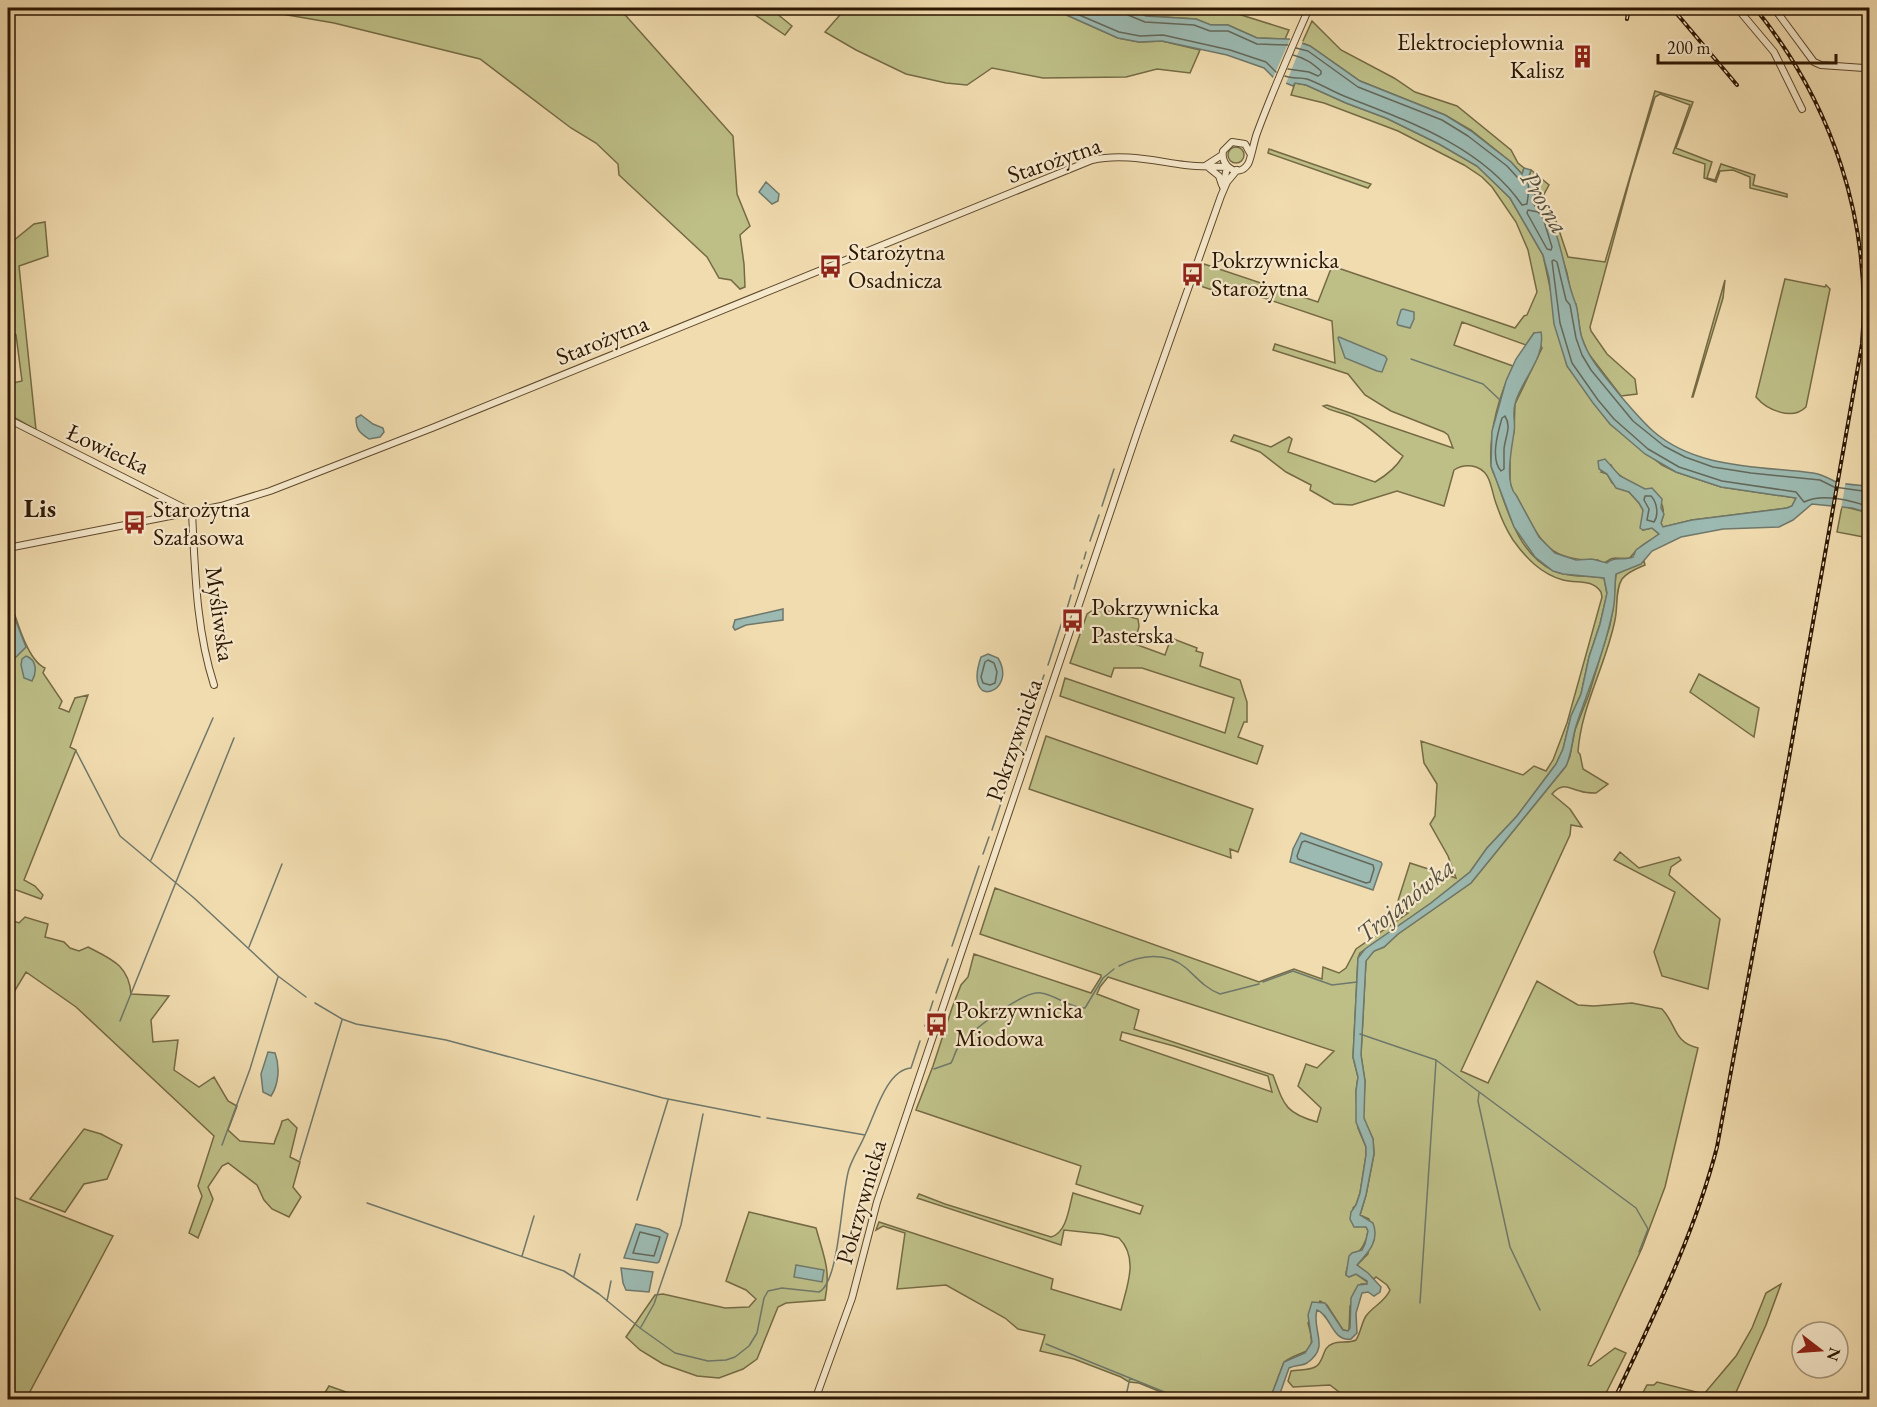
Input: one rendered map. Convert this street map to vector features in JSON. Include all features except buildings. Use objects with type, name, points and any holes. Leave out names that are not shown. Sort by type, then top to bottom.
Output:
[{"type":"street","points":[[1222,155],[1227,167],[1237,170],[1248,165],[1257,132],[1309,8]]},
{"type":"street","points":[[1737,8],[1774,52],[1803,109]]},
{"type":"street","points":[[1774,8],[1814,62],[1864,68]]},
{"type":"street","points":[[1204,167],[1222,155],[1228,144],[1251,138],[1257,132]]},
{"type":"street","points":[[1240,142],[1245,144],[1250,153]]},
{"type":"street","name":"Starożytna","points":[[8,548],[192,512],[270,491],[340,465],[1092,160],[1126,157],[1204,167],[1227,167]]},
{"type":"street","points":[[1204,167],[1219,176],[1223,187]]},
{"type":"street","name":"Pokrzywnicka","points":[[1221,196],[1227,167]]},
{"type":"street","name":"Pokrzywnicka","points":[[815,1400],[852,1298],[877,1202],[1138,430],[1221,196],[1227,182],[1237,170]]},
{"type":"street","name":"Łowiecka","points":[[8,419],[192,512]]},
{"type":"street","name":"Myśliwska","points":[[192,512],[196,584],[203,646],[214,685]]},
{"type":"green space","points":[[246,8],[619,8],[733,136],[737,194],[750,226],[740,235],[745,287],[740,289],[731,280],[719,278],[707,257],[619,175],[618,164],[596,143],[571,128],[480,59],[334,23]]},
{"type":"green space","points":[[745,8],[770,8],[792,26],[785,35]]},
{"type":"green space","points":[[846,8],[1051,8],[1118,38],[1139,42],[1162,41],[1200,50],[1190,73],[1157,69],[1126,77],[1043,78],[992,68],[967,85],[946,83],[906,74],[825,32]]},
{"type":"green space","points":[[1125,8],[1219,8],[1289,30],[1285,39],[1257,38],[1228,25],[1210,25],[1196,19],[1146,16]]},
{"type":"green space","points":[[1312,21],[1341,50],[1394,78],[1415,92],[1457,106],[1511,150],[1518,163],[1524,168],[1522,174],[1511,162],[1471,130],[1445,115],[1360,81],[1310,46],[1302,43]]},
{"type":"green space","points":[[1295,83],[1306,85],[1386,118],[1477,166],[1510,198],[1543,255],[1567,366],[1610,424],[1662,465],[1676,472],[1721,487],[1796,498],[1792,506],[1787,508],[1692,520],[1663,527],[1661,502],[1654,495],[1625,479],[1611,465],[1601,472],[1607,474],[1612,483],[1629,492],[1639,503],[1643,510],[1643,530],[1652,528],[1659,534],[1626,559],[1612,558],[1601,562],[1565,556],[1554,551],[1538,534],[1513,493],[1510,483],[1510,447],[1514,432],[1515,404],[1542,348],[1534,333],[1526,345],[1462,322],[1454,345],[1513,366],[1496,414],[1491,451],[1492,468],[1511,520],[1524,544],[1542,564],[1566,575],[1604,578],[1607,594],[1600,624],[1589,657],[1581,694],[1571,716],[1563,749],[1556,764],[1517,816],[1487,848],[1470,872],[1431,903],[1360,953],[1358,958],[1353,1057],[1358,1077],[1356,1091],[1358,1128],[1366,1147],[1366,1155],[1360,1193],[1353,1208],[1358,1227],[1362,1225],[1368,1231],[1364,1245],[1349,1264],[1346,1275],[1349,1277],[1356,1274],[1367,1284],[1361,1284],[1350,1306],[1349,1331],[1343,1330],[1327,1305],[1320,1301],[1308,1323],[1311,1347],[1284,1362],[1270,1399],[1178,1399],[1074,1359],[1040,1351],[1045,1335],[1018,1329],[1005,1318],[946,1285],[897,1289],[905,1233],[883,1226],[876,1230],[879,1222],[1053,1279],[1051,1289],[1121,1310],[1126,1291],[1130,1272],[1129,1254],[1119,1238],[1064,1230],[1061,1245],[917,1198],[919,1194],[1051,1237],[1056,1235],[1064,1225],[1073,1193],[1140,1214],[1143,1206],[1076,1184],[1081,1166],[916,1110],[952,1008],[961,985],[968,977],[974,954],[1091,993],[1101,977],[1101,975],[980,934],[995,888],[1259,982],[1294,969],[1322,979],[1323,967],[1339,973],[1346,968],[1356,949],[1408,913],[1396,907],[1410,863],[1456,878],[1448,856],[1430,824],[1435,816],[1437,784],[1424,763],[1421,741],[1523,775],[1534,766],[1546,771],[1553,760],[1567,723],[1602,597],[1601,592],[1593,585],[1555,577],[1529,559],[1508,532],[1490,481],[1479,468],[1465,466],[1454,470],[1444,506],[1397,491],[1352,505],[1334,504],[1310,490],[1311,485],[1286,472],[1260,452],[1231,441],[1234,435],[1271,447],[1289,437],[1292,439],[1288,452],[1375,482],[1397,464],[1403,456],[1361,422],[1323,406],[1327,405],[1453,448],[1448,435],[1444,432],[1391,411],[1365,395],[1348,374],[1273,350],[1275,344],[1335,363],[1332,321],[1214,281],[1213,285],[1222,293],[1197,285],[1204,264],[1318,302],[1332,266],[1515,328],[1527,315],[1537,292],[1528,250],[1516,222],[1492,187],[1482,177],[1464,165],[1398,131],[1324,103],[1291,95]],"holes":[[[1108,977],[1334,1051],[1317,1068],[1306,1064],[1298,1086],[1321,1108],[1317,1122],[1298,1115],[1287,1106],[1273,1075],[1134,1029],[1139,1010],[1097,994]],[[1122,1032],[1268,1076],[1272,1092],[1120,1040]]]},
{"type":"green space","points":[[1655,91],[1693,102],[1676,148],[1712,162],[1707,178],[1715,180],[1721,164],[1755,175],[1753,185],[1787,194],[1787,197],[1750,188],[1750,177],[1733,170],[1720,171],[1716,182],[1704,178],[1705,164],[1673,153],[1690,105],[1660,94],[1655,97],[1631,175],[1590,327],[1607,354],[1635,379],[1637,394],[1621,396],[1588,353],[1581,336],[1576,304],[1572,299],[1567,273],[1549,215],[1533,203],[1535,195],[1532,190],[1539,184],[1529,176],[1531,170],[1549,185],[1542,198],[1553,212],[1568,257],[1605,262]]},
{"type":"green space","points":[[1233,147],[1239,147],[1244,155],[1242,161],[1233,163],[1228,158],[1228,152]]},
{"type":"green space","points":[[1269,149],[1371,184],[1368,188],[1268,153]]},
{"type":"green space","points":[[45,222],[48,256],[19,266],[36,430],[8,414],[8,384],[22,381],[16,335],[8,328],[8,245],[34,224]]},
{"type":"green space","points":[[1785,279],[1825,287],[1826,285],[1830,289],[1806,407],[1794,413],[1773,410],[1756,397]]},
{"type":"green space","points":[[1725,280],[1723,298],[1692,397]]},
{"type":"green space","points":[[1842,506],[1869,513],[1869,538],[1837,532]]},
{"type":"green space","points":[[1644,561],[1645,565],[1627,574],[1620,583],[1611,637],[1580,735],[1578,752],[1583,769],[1608,784],[1596,793],[1562,787],[1552,794],[1570,809],[1582,827],[1571,825],[1570,835],[1461,1071],[1488,1083],[1537,981],[1578,1005],[1632,1003],[1662,1009],[1684,1042],[1698,1048],[1665,1187],[1642,1248],[1588,1365],[1591,1366],[1615,1348],[1626,1353],[1603,1399],[1348,1399],[1330,1385],[1293,1387],[1288,1381],[1291,1371],[1315,1367],[1326,1349],[1332,1344],[1356,1340],[1366,1316],[1390,1290],[1387,1285],[1376,1277],[1374,1279],[1357,1265],[1368,1254],[1369,1219],[1360,1215],[1374,1154],[1373,1139],[1363,1118],[1365,1081],[1361,1055],[1366,960],[1374,951],[1384,947],[1398,934],[1471,883],[1566,766],[1575,730],[1589,694],[1610,625],[1616,574]]},
{"type":"green space","points":[[8,593],[27,646],[38,663],[45,668],[43,673],[62,701],[59,708],[69,712],[75,698],[88,695],[70,747],[76,750],[24,880],[35,886],[43,895],[41,899],[8,887]]},
{"type":"green space","points":[[1096,608],[1138,619],[1139,626],[1135,644],[1165,655],[1171,638],[1197,648],[1196,651],[1203,653],[1200,666],[1240,680],[1247,702],[1247,722],[1244,722],[1238,737],[1263,746],[1257,764],[1060,696],[1065,678],[1225,733],[1234,698],[1142,668],[1114,668],[1111,677],[1070,663],[1087,614]]},
{"type":"green space","points":[[1699,674],[1759,708],[1754,737],[1690,692]]},
{"type":"green space","points":[[1046,736],[1253,809],[1238,852],[1230,849],[1231,858],[1029,789]]},
{"type":"green space","points":[[1620,852],[1639,868],[1679,857],[1681,860],[1671,867],[1669,875],[1720,919],[1708,989],[1662,976],[1654,952],[1675,892],[1614,860]]},
{"type":"green space","points":[[8,899],[11,910],[8,919]]},
{"type":"green space","points":[[25,917],[48,924],[45,937],[64,942],[70,948],[79,951],[88,947],[111,959],[127,976],[131,994],[169,996],[151,1020],[153,1042],[178,1040],[174,1070],[199,1087],[214,1077],[228,1101],[237,1106],[228,1130],[240,1141],[274,1144],[282,1121],[288,1119],[297,1128],[290,1157],[300,1162],[293,1187],[301,1197],[289,1217],[272,1209],[264,1200],[257,1185],[228,1163],[222,1166],[208,1187],[213,1199],[198,1238],[189,1233],[202,1196],[198,1186],[214,1136],[76,1007],[26,972],[8,1002],[8,919],[19,923]]},
{"type":"green space","points":[[84,1129],[101,1134],[122,1145],[107,1179],[84,1184],[65,1212],[30,1199]]},
{"type":"green space","points":[[8,1195],[113,1236],[26,1399],[8,1399]]},
{"type":"green space","points":[[749,1212],[816,1228],[827,1272],[825,1300],[786,1303],[778,1307],[757,1359],[743,1369],[719,1378],[697,1376],[663,1364],[640,1350],[626,1337],[655,1295],[663,1294],[725,1308],[749,1307],[756,1299],[746,1290],[726,1281]]},
{"type":"green space","points":[[1781,1284],[1766,1325],[1733,1399],[1639,1400],[1647,1385],[1654,1385],[1657,1382],[1704,1394],[1736,1356],[1752,1328],[1766,1293]]},
{"type":"green space","points":[[329,1386],[366,1399],[321,1399]]},
{"type":"water","points":[[1051,8],[1125,8],[1146,16],[1196,19],[1211,25],[1228,25],[1257,38],[1289,39],[1310,46],[1360,81],[1445,115],[1471,131],[1511,162],[1522,174],[1524,168],[1531,170],[1529,176],[1539,183],[1532,190],[1535,195],[1533,203],[1535,206],[1541,205],[1553,227],[1576,305],[1585,346],[1603,374],[1653,431],[1689,453],[1708,459],[1750,467],[1816,473],[1842,483],[1869,486],[1869,513],[1852,508],[1812,504],[1793,520],[1779,527],[1723,529],[1681,537],[1652,551],[1641,564],[1616,574],[1610,625],[1576,726],[1566,766],[1471,883],[1398,934],[1384,947],[1374,951],[1366,961],[1361,1055],[1365,1081],[1364,1118],[1373,1139],[1374,1154],[1360,1215],[1373,1223],[1375,1235],[1372,1246],[1357,1265],[1381,1287],[1380,1292],[1374,1296],[1368,1292],[1362,1293],[1356,1313],[1357,1333],[1351,1339],[1340,1336],[1326,1317],[1317,1310],[1318,1351],[1307,1363],[1289,1368],[1278,1399],[1270,1399],[1284,1362],[1305,1353],[1312,1342],[1308,1315],[1312,1302],[1325,1303],[1343,1330],[1348,1331],[1351,1298],[1358,1285],[1367,1284],[1367,1281],[1356,1274],[1349,1277],[1346,1275],[1349,1256],[1362,1250],[1368,1231],[1366,1227],[1354,1227],[1350,1219],[1360,1193],[1366,1155],[1366,1147],[1356,1122],[1358,1077],[1353,1057],[1358,958],[1365,949],[1431,903],[1470,872],[1487,848],[1517,816],[1556,764],[1563,749],[1571,716],[1581,694],[1589,657],[1600,624],[1607,593],[1604,578],[1553,571],[1535,557],[1514,527],[1491,466],[1492,431],[1506,381],[1516,359],[1534,333],[1541,332],[1542,342],[1537,360],[1518,395],[1514,408],[1510,482],[1539,537],[1555,553],[1576,560],[1592,559],[1607,563],[1633,557],[1636,550],[1659,534],[1652,528],[1643,530],[1640,528],[1643,510],[1629,492],[1616,488],[1607,474],[1599,469],[1598,461],[1605,459],[1620,476],[1645,489],[1652,488],[1662,499],[1661,508],[1664,514],[1661,523],[1663,527],[1692,520],[1787,508],[1792,506],[1796,498],[1721,487],[1676,472],[1645,454],[1610,424],[1567,366],[1554,324],[1549,278],[1543,255],[1510,198],[1477,166],[1386,118],[1306,85],[1295,83],[1293,86],[1274,78],[1264,68],[1227,55],[1162,41],[1139,42],[1118,38]]},
{"type":"water","points":[[766,182],[779,194],[778,201],[772,204],[759,192]]},
{"type":"water","points":[[1403,309],[1414,312],[1410,328],[1397,323]]},
{"type":"water","points":[[1339,337],[1385,356],[1387,359],[1382,372],[1345,358]]},
{"type":"water","points":[[361,415],[383,428],[384,432],[380,437],[369,439],[361,433],[356,418]]},
{"type":"water","points":[[8,601],[26,647],[8,665]]},
{"type":"water","points":[[783,609],[783,620],[746,625],[735,630],[733,627],[735,620]]},
{"type":"water","points":[[988,654],[998,658],[1003,670],[1002,680],[997,688],[984,691],[979,685],[977,674],[981,657]]},
{"type":"water","points":[[26,656],[32,660],[35,667],[32,681],[24,678],[21,665],[22,659]]},
{"type":"water","points":[[1301,833],[1381,862],[1373,890],[1290,862],[1293,849]]},
{"type":"water","points":[[268,1052],[275,1053],[278,1069],[276,1086],[271,1096],[263,1092],[261,1074]]},
{"type":"water","points":[[636,1224],[659,1229],[668,1234],[659,1262],[624,1258]]},
{"type":"water","points":[[796,1265],[824,1270],[822,1282],[794,1277]]},
{"type":"water","points":[[621,1268],[653,1272],[649,1292],[626,1290]]},
{"type":"pier","points":[[1291,37],[1303,41],[1285,86],[1272,80]]},
{"type":"pier","points":[[1837,479],[1846,480],[1841,509],[1831,508]]},
{"type":"waterway","points":[[1411,359],[1483,384],[1500,400]]},
{"type":"waterway","points":[[1102,506],[1114,469]]},
{"type":"waterway","points":[[1090,541],[1099,515]]},
{"type":"waterway","points":[[1084,559],[1086,552]]},
{"type":"waterway","points":[[1074,589],[1078,575]]},
{"type":"waterway","points":[[1066,612],[1071,595]]},
{"type":"waterway","points":[[1048,665],[1062,622]]},
{"type":"waterway","points":[[1015,760],[1044,675]]},
{"type":"waterway","points":[[151,860],[213,718]]},
{"type":"waterway","points":[[120,1021],[234,738]]},
{"type":"waterway","points":[[76,751],[120,836],[194,898],[278,976],[306,997]]},
{"type":"waterway","points":[[992,830],[1013,767]]},
{"type":"waterway","points":[[983,854],[989,837]]},
{"type":"waterway","points":[[249,947],[282,864]]},
{"type":"waterway","points":[[952,946],[979,866]]},
{"type":"waterway","points":[[1119,966],[1144,957],[1170,959],[1186,968],[1206,986],[1220,994],[1259,984]]},
{"type":"waterway","points":[[936,993],[948,959]]},
{"type":"waterway","points":[[934,1069],[951,1063],[958,1048],[965,1040],[997,1013],[1022,998],[1041,993],[1073,1006],[1085,1008],[1103,978],[1114,969]]},
{"type":"waterway","points":[[1263,982],[1293,971],[1332,985],[1357,982]]},
{"type":"waterway","points":[[222,1145],[250,1069],[278,977]]},
{"type":"waterway","points":[[925,1026],[933,1001]]},
{"type":"waterway","points":[[315,1003],[342,1019],[356,1024],[446,1040],[663,1098],[760,1117]]},
{"type":"waterway","points":[[300,1160],[342,1020]]},
{"type":"waterway","points":[[1360,1034],[1436,1060],[1636,1208],[1648,1229],[1639,1252]]},
{"type":"waterway","points":[[767,1118],[865,1135],[888,1085],[895,1076],[911,1068],[920,1041]]},
{"type":"waterway","points":[[1420,1303],[1436,1061]]},
{"type":"waterway","points":[[1479,1093],[1478,1101],[1510,1247],[1540,1310]]},
{"type":"waterway","points":[[637,1200],[668,1100]]},
{"type":"waterway","points":[[641,1327],[654,1304],[681,1225],[703,1114]]},
{"type":"waterway","points":[[367,1203],[564,1271],[599,1294],[675,1353],[708,1361],[726,1360],[735,1357],[749,1346],[757,1333],[764,1298],[768,1291],[782,1288],[819,1292],[826,1285],[836,1255],[849,1169],[865,1135]]},
{"type":"waterway","points":[[522,1256],[534,1216]]},
{"type":"waterway","points":[[574,1276],[580,1254]]},
{"type":"waterway","points":[[607,1301],[611,1281]]},
{"type":"waterway","points":[[1046,1344],[1184,1400]]},
{"type":"waterway","points":[[1125,1400],[1130,1378]]},
{"type":"railway","points":[[1627,19],[1629,8]]},
{"type":"railway","points":[[1672,8],[1737,85]]},
{"type":"railway","points":[[1614,1400],[1685,1244],[1717,1147],[1788,764],[1862,344],[1863,298],[1860,253],[1853,209],[1841,166],[1806,83],[1755,8]]},
{"type":"place","name":"Elektrociepłownia Kalisz","points":[[1582,56]]},
{"type":"place","name":"Starożytna Osadnicza","points":[[830,266]]},
{"type":"place","name":"Pokrzywnicka Starożytna","points":[[1193,274]]},
{"type":"place","name":"Starożytna Szałasowa","points":[[135,523]]},
{"type":"place","name":"Pokrzywnicka Pasterska","points":[[1073,621]]},
{"type":"place","name":"Pokrzywnicka Miodowa","points":[[937,1024]]},
{"type":"district","name":"Lis","points":[[40,508]]},
{"type":"water label","name":"Prosna","points":[[1545,202]]},
{"type":"water label","name":"Trojanówka","points":[[1405,900]]}]
